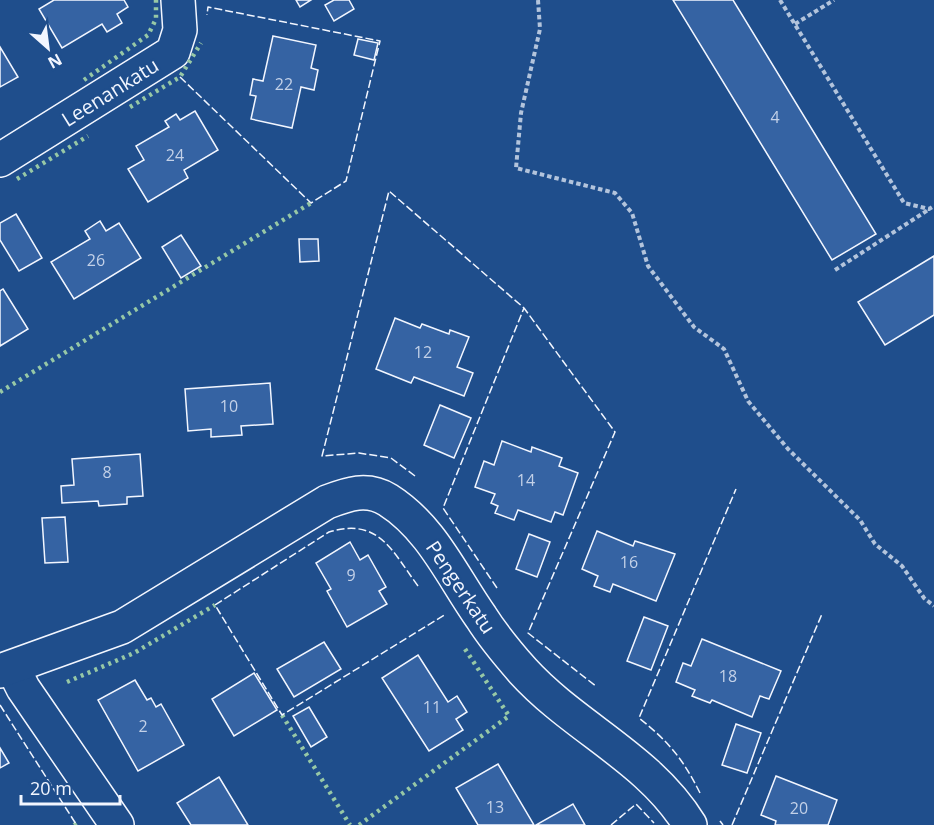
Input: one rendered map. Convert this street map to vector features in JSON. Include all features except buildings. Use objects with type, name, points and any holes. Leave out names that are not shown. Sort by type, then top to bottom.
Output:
[{"type":"street","name":"Leenankatu","points":[[0,160],[173,52],[180,30],[178,0]]},
{"type":"street","name":"Pengerkatu","points":[[6,669],[122,627],[327,502],[348,494],[376,494],[400,509],[431,540],[480,616],[525,673],[645,771],[666,791],[690,825]]},
{"type":"street","points":[[6,669],[23,688],[117,825]]},
{"type":"path","points":[[538,0],[540,29],[521,113],[516,168],[615,193],[632,213],[648,266],[694,327],[724,349],[748,401],[788,449],[860,520],[875,544],[902,566],[924,598],[934,606]]},
{"type":"path","points":[[780,0],[904,203],[929,209]]},
{"type":"path","points":[[795,24],[834,0]]},
{"type":"path","points":[[835,270],[934,206]]},
{"type":"hedge","points":[[84,80],[148,35],[156,19],[156,0]]},
{"type":"hedge","points":[[130,107],[180,77],[201,43]]},
{"type":"hedge","points":[[17,179],[88,136]]},
{"type":"hedge","points":[[0,392],[311,203]]},
{"type":"hedge","points":[[67,682],[134,653],[215,605]]},
{"type":"hedge","points":[[359,825],[509,716],[465,649]]},
{"type":"hedge","points":[[282,715],[350,825]]},
{"type":"hedge","points":[[74,825],[80,821]]},
{"type":"fence","points":[[180,77],[311,203],[346,181],[380,41],[208,7],[207,15]]},
{"type":"fence","points":[[415,476],[391,458],[359,453],[322,456],[389,191],[524,308],[615,432],[528,633],[597,687]]},
{"type":"fence","points":[[497,588],[443,508],[524,308]]},
{"type":"fence","points":[[700,793],[688,770],[674,752],[639,718],[736,489]]},
{"type":"fence","points":[[418,586],[382,540],[360,529],[346,529],[329,532],[215,605],[282,715],[446,614]]},
{"type":"fence","points":[[732,825],[822,614]]},
{"type":"fence","points":[[0,705],[76,824]]},
{"type":"fence","points":[[611,825],[636,804],[654,823]]},
{"type":"fence","points":[[720,821],[723,825]]}]
